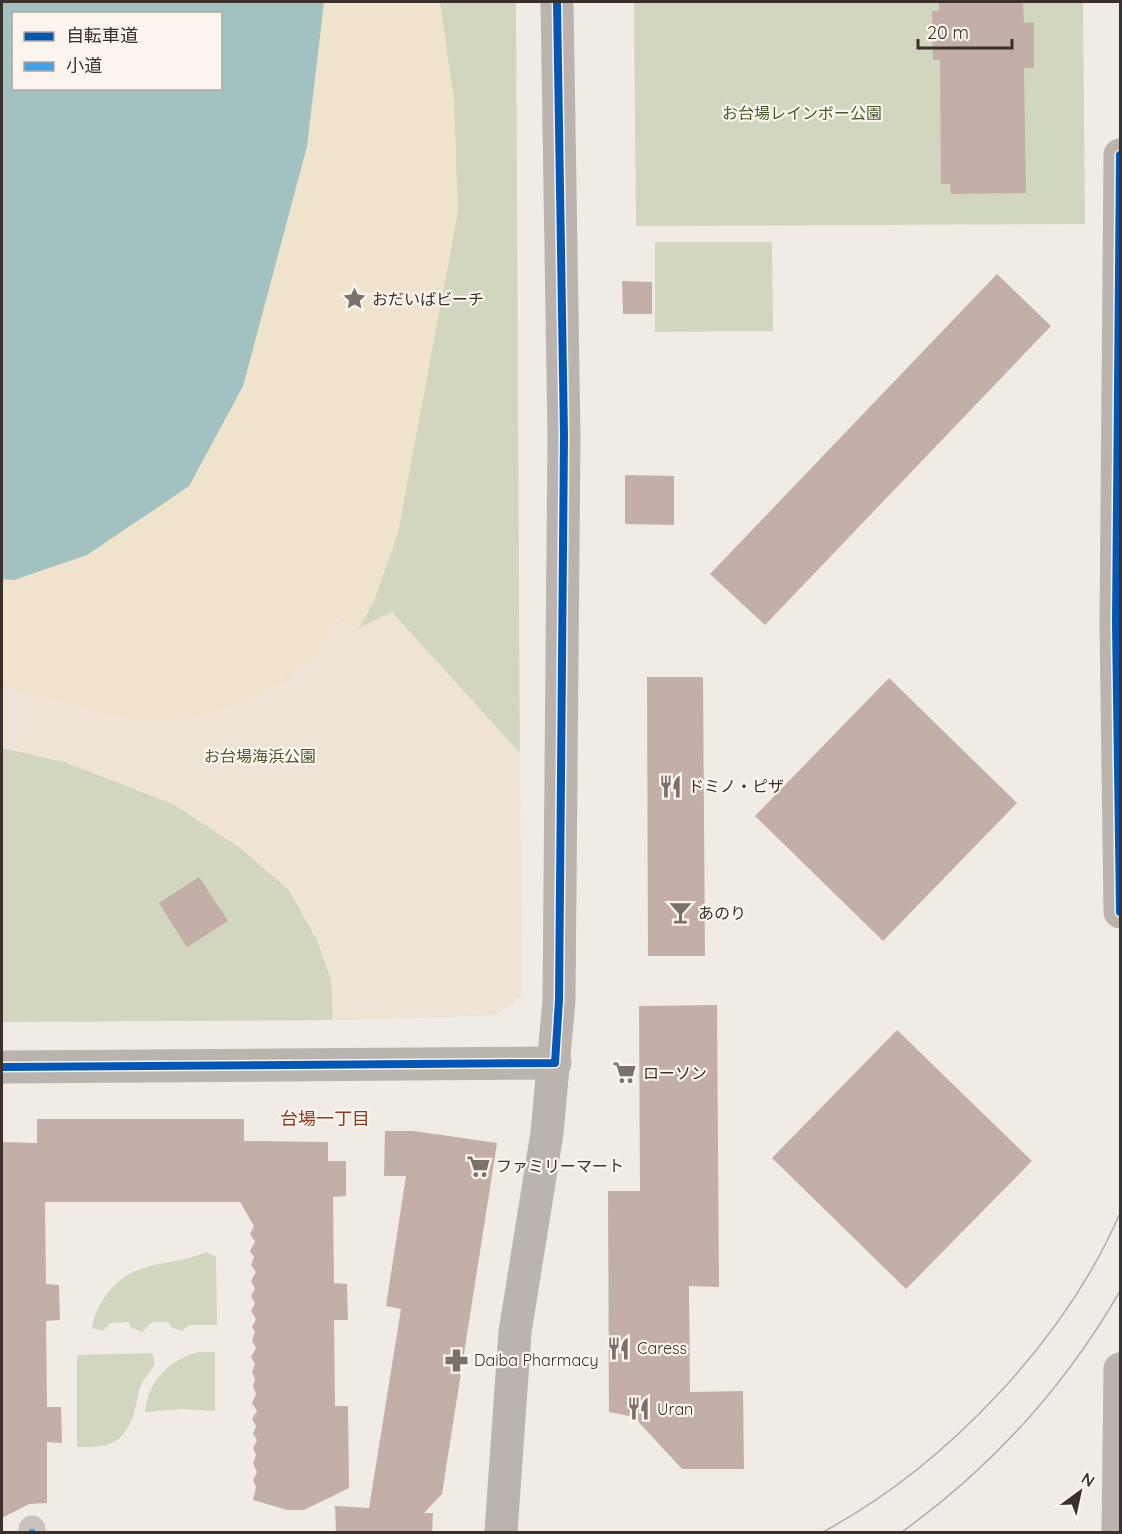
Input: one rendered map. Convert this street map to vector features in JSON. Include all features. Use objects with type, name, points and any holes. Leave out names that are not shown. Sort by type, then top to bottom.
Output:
[{"type":"street","points":[[501,1533],[515,1332],[548,1133],[559,1000],[564,447],[557,2]]},
{"type":"street","points":[[1120,155],[1116,622],[1120,912]]},
{"type":"street","points":[[2,1067],[555,1063]]},
{"type":"street","points":[[1118,1533],[1120,1369]]},
{"type":"green space","name":"お台場海浜公園","points":[[324,2],[516,2],[521,996],[496,1015],[333,1020],[2,1022],[2,579],[14,580],[307,146]]},
{"type":"green space","name":"お台場レインボー公園","points":[[634,2],[1083,2],[1085,224],[636,226]]},
{"type":"green space","points":[[655,242],[772,242],[773,331],[655,332]]},
{"type":"green space","points":[[206,1252],[216,1257],[217,1325],[189,1325],[182,1331],[171,1327],[168,1322],[152,1322],[142,1332],[131,1328],[129,1322],[111,1323],[103,1331],[92,1328],[104,1298],[117,1283],[129,1274]]},
{"type":"green space","points":[[199,1352],[215,1352],[215,1411],[182,1409],[145,1412],[151,1391],[162,1373],[179,1360]]},
{"type":"green space","points":[[152,1353],[153,1366],[141,1385],[134,1413],[125,1432],[106,1445],[77,1447],[77,1355]]},
{"type":"sand","name":"おだいばビーチ","points":[[324,2],[440,2],[454,100],[458,212],[398,533],[374,601],[359,628],[336,617],[316,653],[282,682],[241,703],[196,717],[152,721],[114,717],[2,685],[2,579],[14,580],[149,514],[189,486],[243,386],[307,146]]},
{"type":"shaded area","points":[[392,612],[520,753],[521,996],[496,1015],[333,1020],[331,980],[317,940],[288,889],[240,848],[173,804],[64,762],[2,748],[2,685],[106,714],[152,721],[193,717],[243,702],[287,679],[317,652],[336,617],[359,628]]},
{"type":"water","points":[[2,2],[324,2],[307,146],[243,386],[189,486],[87,555],[14,580],[2,579]]},
{"type":"building","points":[[939,2],[1023,2],[1024,23],[1034,22],[1034,68],[1024,68],[1026,193],[951,194],[950,184],[941,184],[940,60],[933,60],[932,11],[939,11]]},
{"type":"building","points":[[997,274],[1051,326],[765,625],[710,574]]},
{"type":"building","points":[[622,281],[652,282],[652,314],[623,314]]},
{"type":"building","points":[[625,475],[674,476],[674,525],[625,524]]},
{"type":"building","points":[[647,677],[703,677],[705,956],[648,956]]},
{"type":"building","points":[[889,678],[1017,803],[883,941],[755,816]]},
{"type":"building","points":[[199,877],[228,921],[187,947],[159,903]]},
{"type":"building","points":[[717,1005],[719,1287],[689,1286],[690,1392],[743,1391],[744,1469],[682,1469],[634,1417],[609,1412],[608,1191],[640,1191],[639,1006]]},
{"type":"building","points":[[897,1030],[1032,1161],[906,1289],[772,1158]]},
{"type":"building","points":[[37,1119],[244,1119],[244,1141],[328,1142],[328,1161],[346,1161],[346,1196],[333,1197],[334,1283],[347,1284],[348,1320],[334,1320],[335,1406],[348,1406],[349,1488],[304,1510],[287,1510],[253,1500],[256,1487],[253,1480],[257,1472],[253,1463],[256,1455],[253,1448],[257,1440],[253,1434],[256,1426],[252,1419],[257,1411],[252,1403],[256,1394],[252,1372],[255,1364],[251,1357],[256,1348],[252,1341],[255,1332],[252,1327],[256,1319],[251,1311],[255,1303],[251,1296],[255,1289],[251,1281],[256,1272],[251,1265],[254,1257],[250,1251],[255,1242],[250,1234],[254,1226],[240,1202],[45,1202],[46,1284],[59,1285],[60,1320],[46,1321],[47,1407],[61,1407],[62,1443],[47,1442],[47,1503],[29,1504],[2,1518],[2,1142],[37,1143]]},
{"type":"building","points":[[385,1131],[414,1131],[497,1143],[442,1494],[424,1513],[433,1513],[432,1533],[336,1533],[335,1506],[369,1508],[401,1309],[386,1306],[406,1176],[384,1176]]},
{"type":"tram line","points":[[823,1532],[869,1505],[913,1472],[956,1436],[997,1396],[1068,1308],[1096,1261],[1120,1213]]},
{"type":"tram line","points":[[902,1532],[966,1481],[1024,1424],[1075,1360],[1120,1291]]},
{"type":"cycle path","points":[[2,1067],[555,1063],[559,1000],[564,436],[557,2]]},
{"type":"cycle path","points":[[1120,155],[1116,623],[1120,912]]},
{"type":"place","name":"おだいばビーチ","points":[[354,299]]},
{"type":"place","name":"ドミノ・ピザ","points":[[670,786]]},
{"type":"place","name":"あのり","points":[[680,913]]},
{"type":"place","name":"ローソン","points":[[625,1073]]},
{"type":"place","name":"ファミリーマート","points":[[478,1166]]},
{"type":"place","name":"Caress","points":[[619,1348]]},
{"type":"place","name":"Daiba Pharmacy","points":[[456,1360]]},
{"type":"place","name":"Uran","points":[[639,1409]]},
{"type":"district","name":"台場一丁目","points":[[325,1119]]}]
